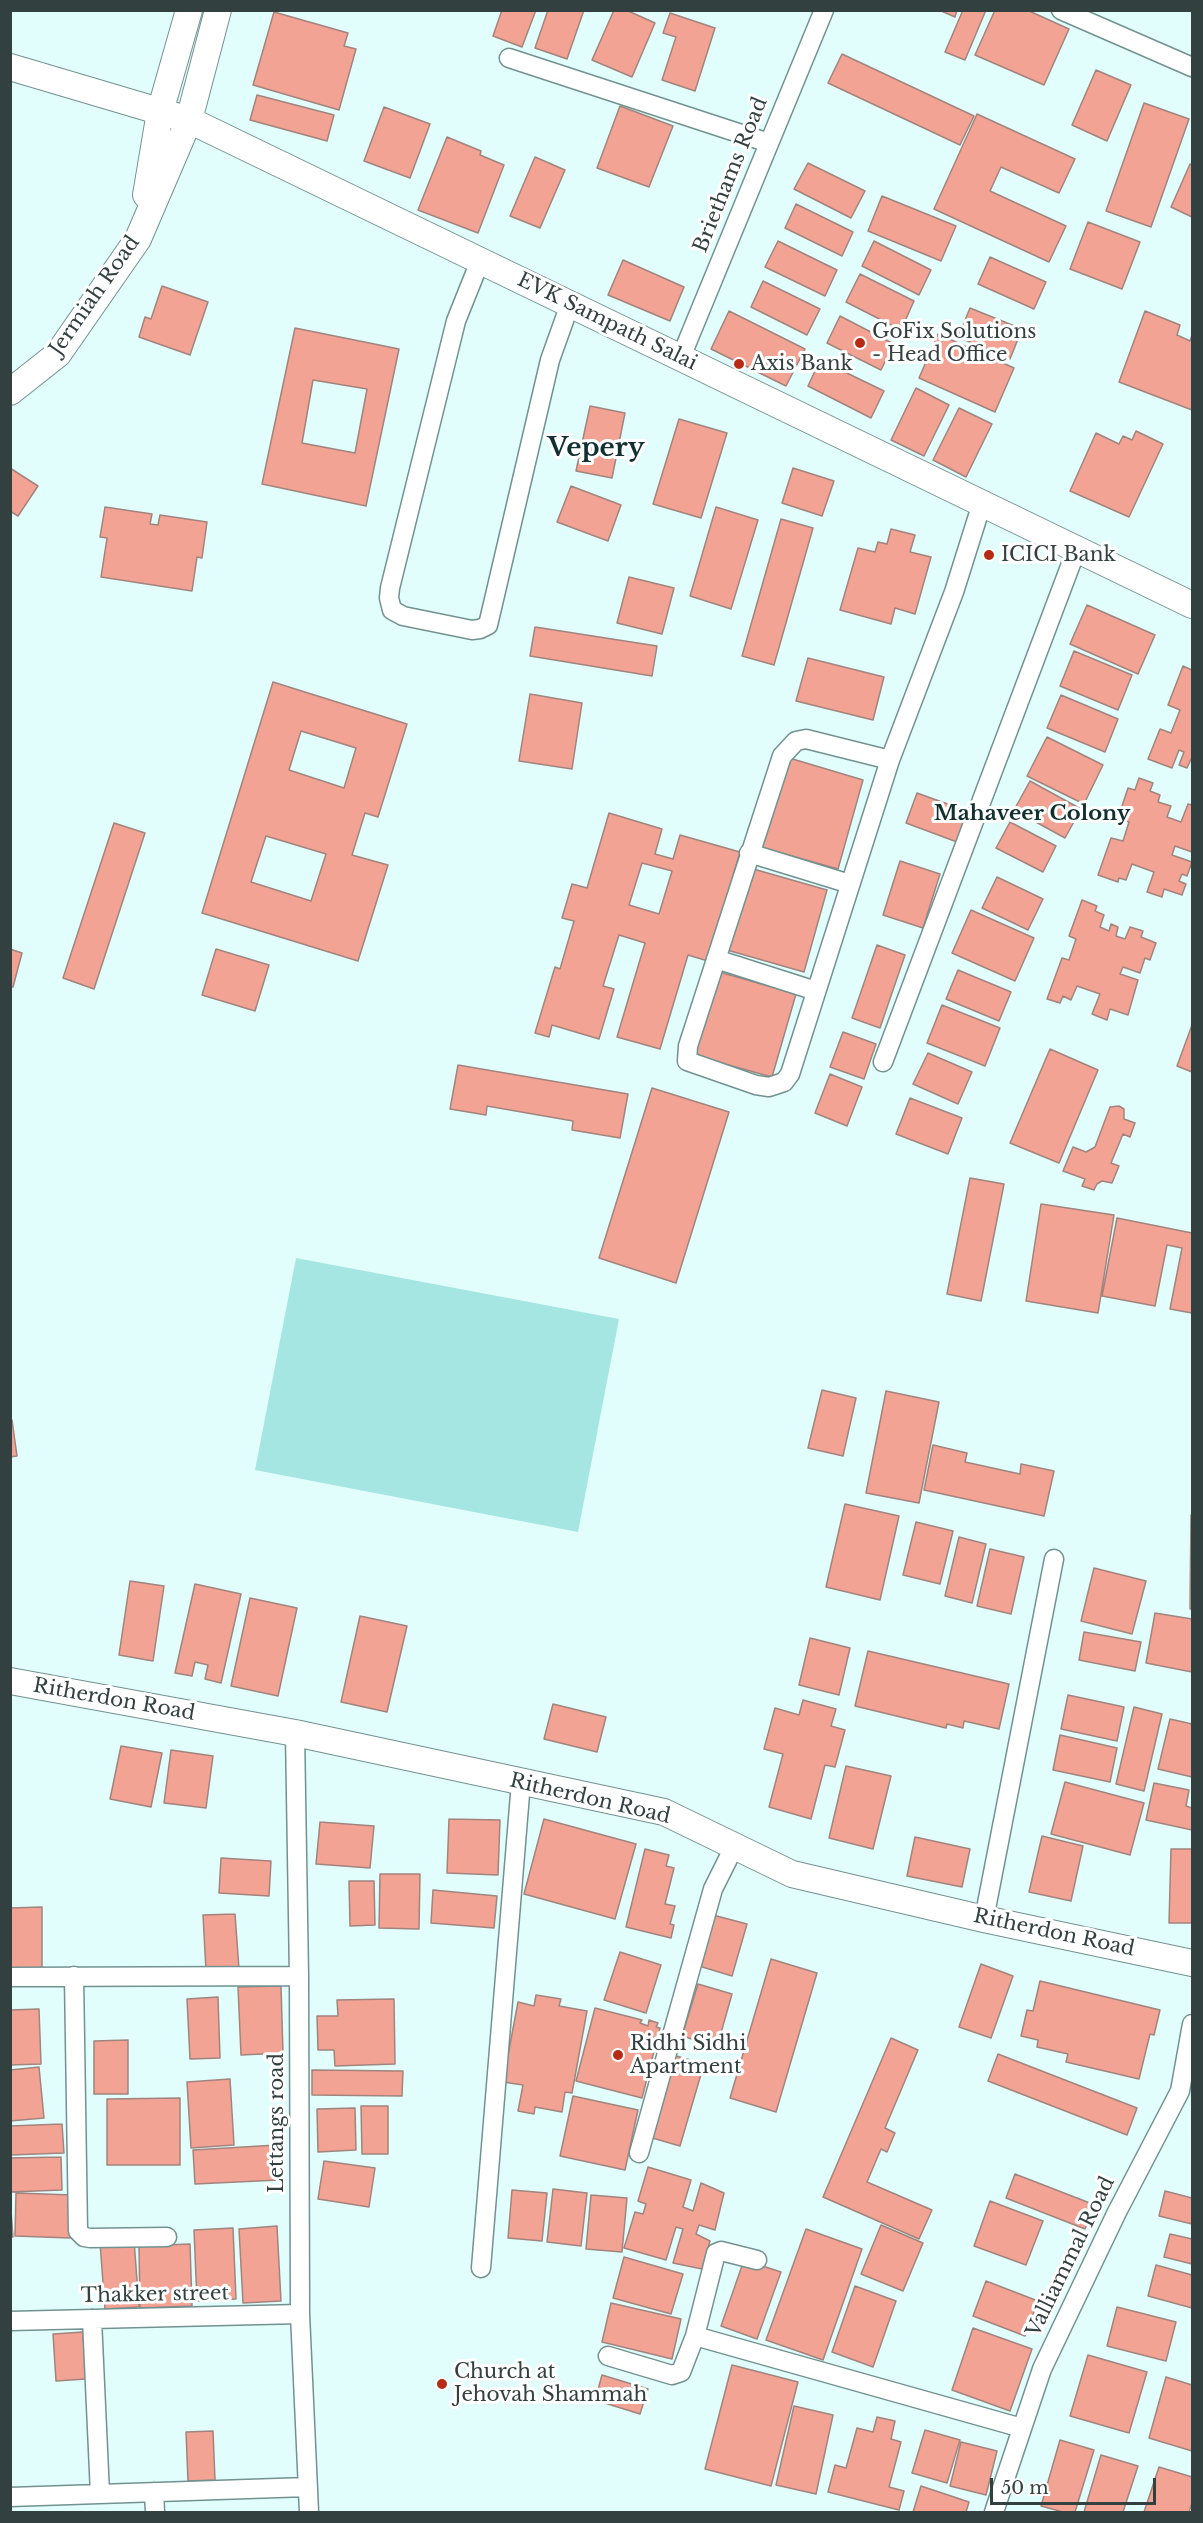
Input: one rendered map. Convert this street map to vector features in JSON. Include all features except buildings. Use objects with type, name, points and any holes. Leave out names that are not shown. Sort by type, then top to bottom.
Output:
[{"type":"main road","points":[[138,239],[160,112],[189,10]]},
{"type":"main road","name":"Jermiah Road","points":[[10,392],[58,354],[138,239],[189,120],[218,10]]},
{"type":"main road","name":"EVK Sampath Salai","points":[[10,67],[189,120],[1192,605]]},
{"type":"main road","name":"Ritherdon Road","points":[[10,1681],[295,1733],[663,1812],[792,1874],[984,1919],[1192,1963]]},
{"type":"street","name":"Briethams Road","points":[[681,357],[824,10]]},
{"type":"street","points":[[1061,10],[1192,67]]},
{"type":"street","points":[[509,58],[769,143]]},
{"type":"street","points":[[480,261],[456,321],[390,588],[389,598],[392,610],[404,616],[472,630],[480,629],[488,624],[550,360],[570,304]]},
{"type":"street","points":[[890,760],[806,739],[796,741],[787,748],[777,766],[688,1046],[687,1061],[756,1085],[775,1086],[784,1082],[789,1074],[890,760],[954,592],[982,503]]},
{"type":"street","points":[[883,1062],[1077,548]]},
{"type":"street","points":[[749,854],[850,884]]},
{"type":"street","points":[[716,958],[816,991]]},
{"type":"street","points":[[984,1919],[1054,1559]]},
{"type":"street","name":"Lettangs road","points":[[295,1733],[299,1976],[300,2314],[309,2512]]},
{"type":"street","points":[[481,2268],[521,1782]]},
{"type":"street","points":[[639,2153],[713,1888],[735,1846]]},
{"type":"street","points":[[10,1977],[299,1976]]},
{"type":"street","points":[[74,1977],[78,2231],[84,2237],[90,2238],[167,2237]]},
{"type":"street","name":"Valliammal Road","points":[[994,2512],[1042,2369],[1180,2091],[1192,2024]]},
{"type":"street","points":[[608,2356],[676,2374],[684,2369],[718,2251],[757,2260]]},
{"type":"street","name":"Thakker street","points":[[10,2321],[300,2314]]},
{"type":"street","points":[[92,2319],[100,2494]]},
{"type":"street","points":[[695,2336],[1022,2428]]},
{"type":"street","points":[[21,2502],[100,2494],[307,2487]]},
{"type":"street","points":[[154,2492],[155,2512]]},
{"type":"shaded area","points":[[296,1258],[619,1319],[578,1532],[255,1470]]},
{"type":"place","name":"GoFix Solutions - Head Office","points":[[860,343]]},
{"type":"place","name":"Axis Bank","points":[[739,364]]},
{"type":"place","name":"ICICI Bank","points":[[989,555]]},
{"type":"place","name":"Ridhi Sidhi Apartment","points":[[618,2055]]},
{"type":"place","name":"Church at Jehovah Shammah","points":[[442,2384]]},
{"type":"district","name":"Vepery","points":[[596,449]]},
{"type":"district","name":"Mahaveer Colony","points":[[1032,814]]}]
